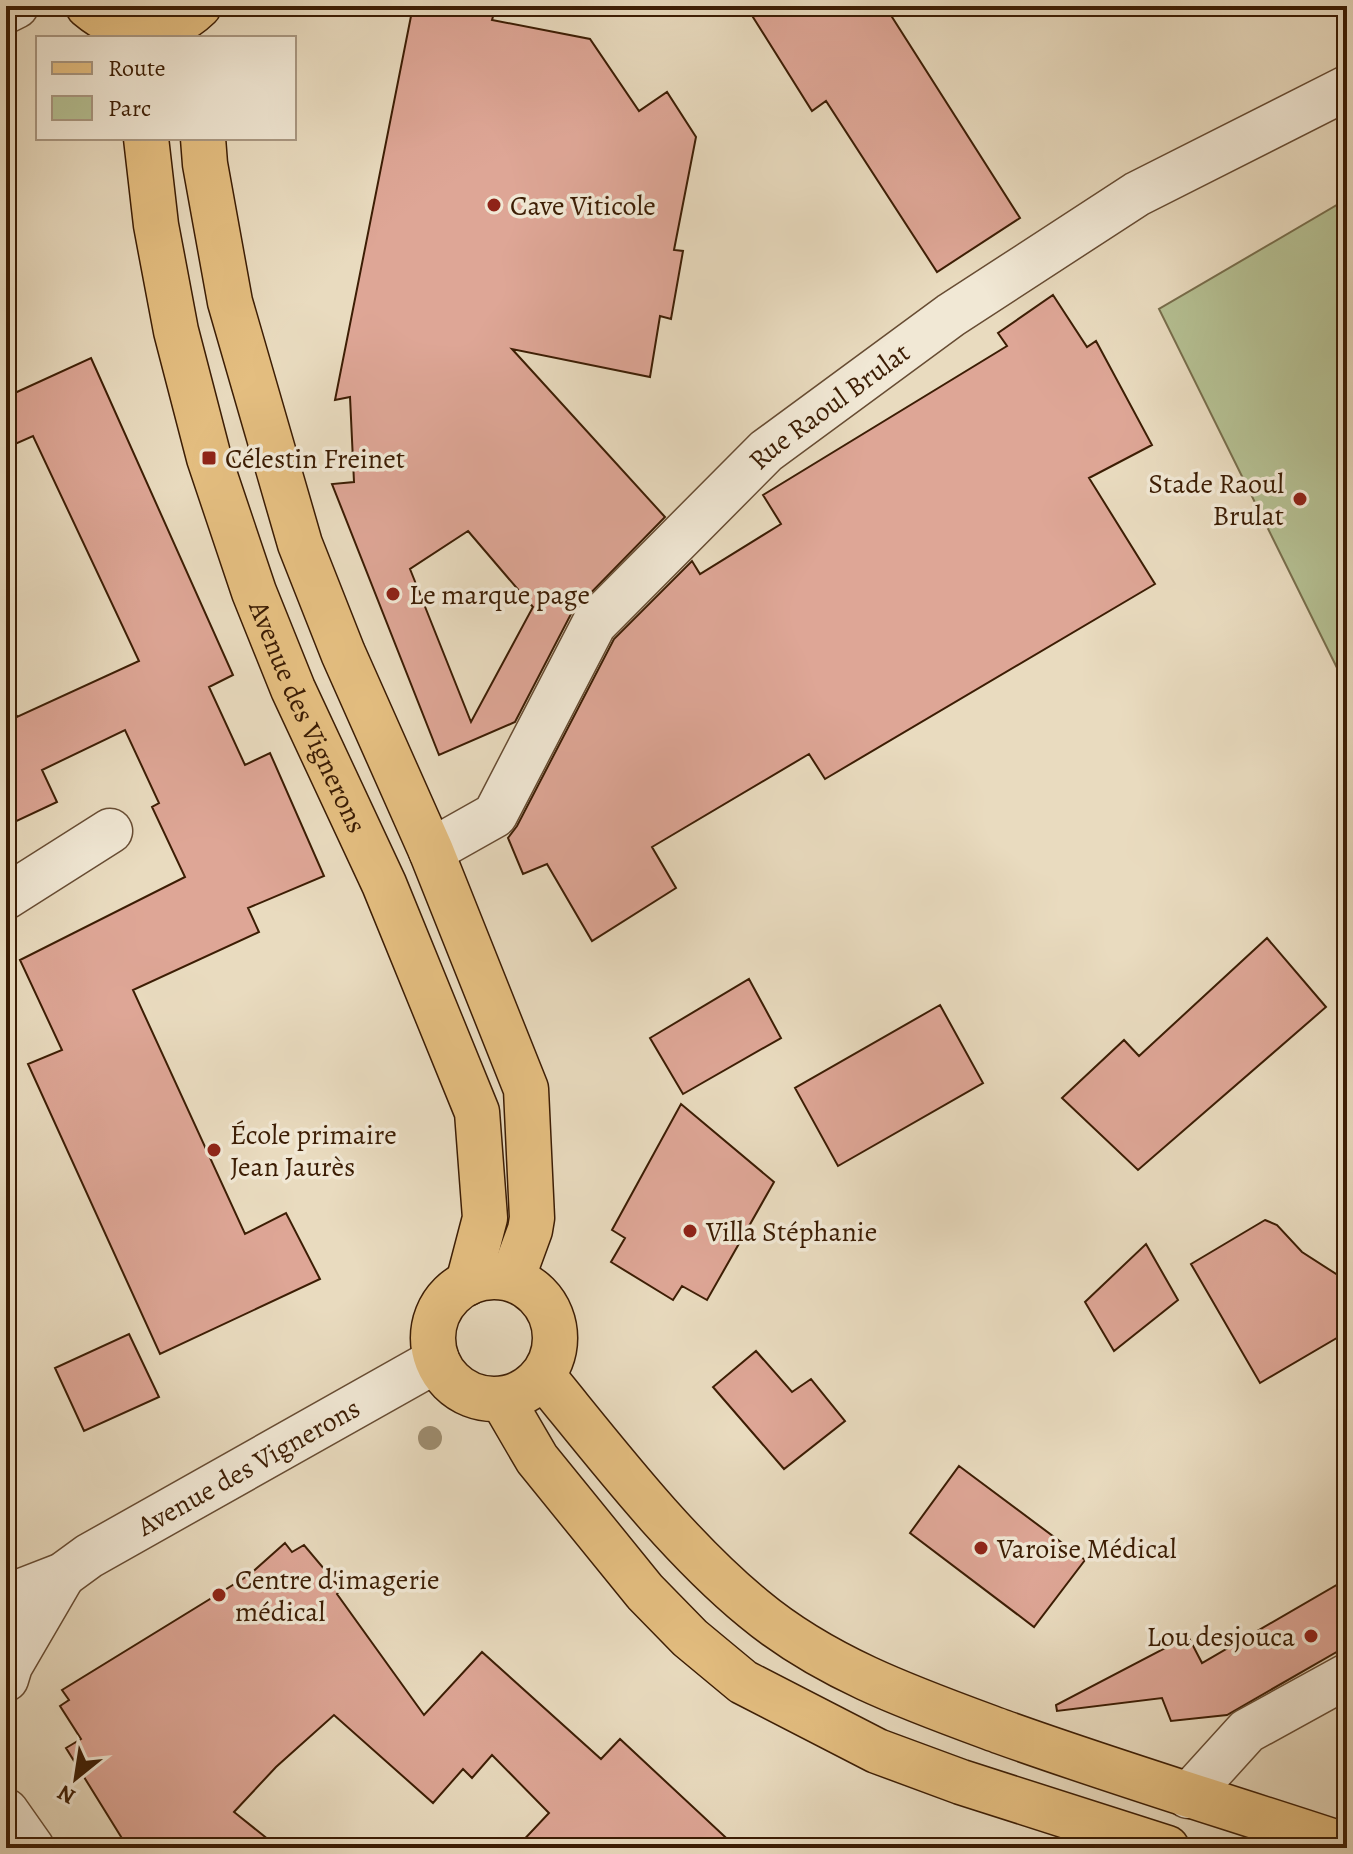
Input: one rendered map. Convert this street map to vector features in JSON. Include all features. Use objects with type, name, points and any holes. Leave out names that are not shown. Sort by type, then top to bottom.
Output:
[{"type":"main road","points":[[112,24],[149,30],[197,18]]},
{"type":"main road","name":"Avenue des Vignerons","points":[[146,140],[156,225],[176,331],[209,458],[254,592],[293,689],[384,884],[477,1112],[485,1218],[468,1283]]},
{"type":"main road","name":"Avenue des Vignerons","points":[[203,140],[230,302],[300,544],[343,653],[431,851],[526,1089],[532,1218],[512,1279]]},
{"type":"main road","points":[[490,1277],[512,1279],[530,1288],[543,1302],[552,1320],[555,1339],[552,1359],[543,1376],[518,1395],[502,1399],[482,1398],[463,1391],[447,1377],[437,1360],[433,1338],[437,1315],[450,1296],[468,1283],[490,1277]]},
{"type":"main road","points":[[543,1376],[694,1552],[754,1609],[819,1655],[909,1698],[1188,1796],[1347,1846]]},
{"type":"main road","points":[[502,1399],[537,1459],[645,1592],[690,1638],[743,1682],[877,1751],[961,1782],[1167,1848]]},
{"type":"street","points":[[6,11],[16,6]]},
{"type":"street","name":"Rue Raoul Brulat","points":[[431,851],[495,815],[594,624],[766,451],[951,315],[1137,194],[1347,88]]},
{"type":"street","points":[[6,897],[110,831]]},
{"type":"street","name":"Avenue des Vignerons","points":[[6,1597],[63,1575],[89,1556],[437,1360]]},
{"type":"street","name":"Avenue des Vignerons","points":[[10,1652],[63,1575]]},
{"type":"street","points":[[1188,1796],[1247,1731],[1347,1676]]},
{"type":"street","points":[[6,1811],[32,1848]]},
{"type":"green space","name":"Stade Raoul Brulat","points":[[1347,199],[1347,688],[1159,309]]},
{"type":"building","points":[[413,6],[496,6],[492,20],[590,39],[639,111],[667,92],[696,137],[674,250],[683,251],[671,319],[660,316],[650,377],[512,349],[665,517],[572,612],[515,722],[439,755],[332,484],[354,482],[350,397],[335,400]],"holes":[[[468,531],[533,607],[471,722],[410,569]]]},
{"type":"building","points":[[746,6],[885,6],[1020,218],[937,272],[826,101],[812,111]]},
{"type":"building","points":[[1053,295],[1087,347],[1096,341],[1152,445],[1089,478],[1155,584],[825,779],[809,754],[652,847],[676,888],[592,941],[547,864],[523,874],[508,838],[614,639],[692,561],[700,574],[781,524],[763,495],[1007,346],[998,333]]},
{"type":"building","points":[[91,358],[233,675],[209,687],[245,765],[270,753],[324,876],[248,908],[259,932],[133,990],[245,1234],[286,1213],[320,1279],[160,1354],[28,1064],[62,1050],[20,960],[185,877],[152,807],[159,803],[125,730],[42,770],[57,802],[6,826],[6,692],[17,717],[139,661],[33,436],[6,448],[6,397]]},
{"type":"building","points":[[1267,938],[1326,1007],[1138,1170],[1062,1098],[1124,1040],[1139,1056]]},
{"type":"building","points":[[749,979],[781,1038],[683,1094],[650,1038]]},
{"type":"building","points":[[940,1005],[983,1083],[838,1166],[795,1088]]},
{"type":"building","points":[[681,1104],[774,1182],[707,1300],[682,1286],[673,1300],[611,1262],[625,1238],[612,1230]]},
{"type":"building","points":[[1265,1220],[1277,1225],[1302,1252],[1347,1281],[1347,1332],[1260,1383],[1191,1264]]},
{"type":"building","points":[[1146,1244],[1178,1300],[1114,1351],[1085,1302]]},
{"type":"building","points":[[129,1334],[159,1397],[84,1431],[55,1368]]},
{"type":"building","points":[[756,1351],[792,1392],[811,1379],[845,1421],[784,1469],[713,1387]]},
{"type":"building","points":[[959,1466],[1085,1560],[1034,1627],[910,1533]]},
{"type":"building","points":[[285,1543],[292,1552],[304,1545],[341,1589],[337,1594],[424,1715],[482,1652],[601,1759],[620,1739],[737,1848],[516,1848],[549,1813],[492,1755],[472,1778],[463,1769],[433,1803],[334,1715],[276,1767],[234,1812],[279,1848],[128,1848],[66,1748],[81,1739],[60,1706],[69,1700],[62,1690],[249,1575]]},
{"type":"building","points":[[1347,1579],[1347,1646],[1227,1715],[1171,1721],[1162,1698],[1057,1711],[1056,1705],[1188,1636],[1202,1663]]},
{"type":"place","name":"Cave Viticole","points":[[494,205]]},
{"type":"place","name":"Célestin Freinet","points":[[209,458]]},
{"type":"place","name":"Stade Raoul Brulat","points":[[1300,499]]},
{"type":"place","name":"Le marque page","points":[[393,594]]},
{"type":"place","name":"École primaire Jean Jaurès","points":[[214,1150]]},
{"type":"place","name":"Villa Stéphanie","points":[[690,1231]]},
{"type":"place","name":"Varoise Médical","points":[[981,1548]]},
{"type":"place","name":"Centre d'imagerie médical","points":[[219,1595]]},
{"type":"place","name":"Lou desjouca","points":[[1311,1636]]}]
